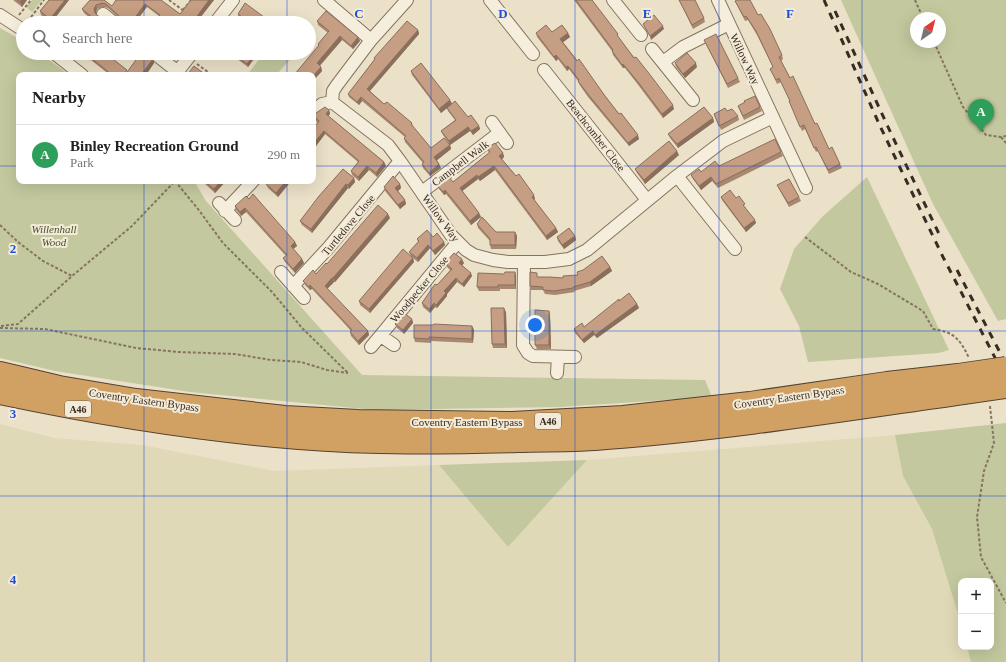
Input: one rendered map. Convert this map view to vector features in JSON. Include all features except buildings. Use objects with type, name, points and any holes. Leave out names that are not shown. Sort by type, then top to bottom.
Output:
[{"type":"highway","name":"Coventry Eastern Bypass","points":[[0,393],[105,414],[228,432],[378,442],[455,443],[604,439],[730,427],[961,384],[1006,368]]},
{"type":"highway","name":"Coventry Eastern Bypass","points":[[0,373],[59,387],[136,400],[285,417],[358,421],[512,423],[623,417],[750,403],[887,383],[961,384],[1006,387]]},
{"type":"street","points":[[221,16],[234,0]]},
{"type":"street","points":[[324,0],[371,40]]},
{"type":"street","points":[[316,109],[322,104],[332,102],[333,91],[337,85],[371,40],[407,0]]},
{"type":"street","points":[[490,0],[533,54]]},
{"type":"street","points":[[613,0],[641,35]]},
{"type":"street","name":"Willow Way","points":[[718,0],[806,188]]},
{"type":"street","points":[[0,15],[16,25]]},
{"type":"street","points":[[663,62],[683,47],[729,24]]},
{"type":"street","points":[[652,48],[693,100]]},
{"type":"street","points":[[63,60],[78,72]]},
{"type":"street","points":[[162,60],[176,72]]},
{"type":"street","points":[[178,72],[186,60]]},
{"type":"street","name":"Beachcomber Close","points":[[544,70],[647,200]]},
{"type":"street","name":"Willow Way","points":[[332,102],[385,142],[457,243],[481,258],[524,263],[560,261],[577,256],[587,250],[647,200],[723,141],[773,117]]},
{"type":"street","name":"Campbell Walk","points":[[492,122],[506,143]]},
{"type":"street","name":"Campbell Walk","points":[[422,192],[499,133]]},
{"type":"street","name":"Turtledove Close","points":[[293,286],[329,247],[400,161]]},
{"type":"street","points":[[677,176],[735,249]]},
{"type":"street","points":[[234,220],[222,207],[249,184]]},
{"type":"street","name":"Woodpecker Close","points":[[371,347],[457,243]]},
{"type":"street","points":[[524,263],[524,348],[533,356],[575,357]]},
{"type":"street","points":[[281,272],[304,298]]},
{"type":"street","points":[[381,336],[394,345]]},
{"type":"street","points":[[557,373],[558,357]]},
{"type":"path","points":[[23,16],[30,0]]},
{"type":"path","points":[[31,16],[44,0]]},
{"type":"path","points":[[170,0],[188,14]]},
{"type":"path","points":[[183,10],[191,0]]},
{"type":"path","points":[[915,0],[921,12]]},
{"type":"path","points":[[937,48],[963,107],[986,134],[1001,137],[1006,136]]},
{"type":"path","points":[[196,60],[209,72]]},
{"type":"path","points":[[1001,137],[1006,143]]},
{"type":"path","points":[[0,327],[18,324],[132,226],[172,184]]},
{"type":"path","points":[[0,327],[45,329],[136,348],[179,352],[236,354],[271,360],[301,362],[328,370],[348,373],[302,328],[272,292],[223,243],[198,208],[178,184]]},
{"type":"path","points":[[0,225],[18,242],[43,260],[72,276]]},
{"type":"shaded area","points":[[0,424],[55,438],[142,445],[275,471],[439,465],[508,547],[587,460],[895,435],[903,476],[932,529],[958,614],[958,650],[968,650],[971,662],[0,662]]},
{"type":"green space","points":[[32,0],[42,0],[32,12],[26,7]]},
{"type":"green space","points":[[841,0],[1006,0],[1006,319],[998,321],[933,204]]},
{"type":"green space","name":"Willenhall Wood","points":[[0,28],[16,37],[16,60],[49,60],[66,72],[16,72],[16,184],[196,184],[206,201],[362,375],[705,380],[712,397],[560,407],[374,410],[190,392],[55,371],[0,358]]},
{"type":"green space","points":[[259,60],[290,60],[279,72],[249,72]]},
{"type":"green space","points":[[867,177],[949,350],[939,353],[808,362],[799,326],[780,289],[794,249],[823,216]]},
{"type":"green space","points":[[1006,423],[1006,662],[971,662],[968,650],[994,650],[994,578],[958,578],[958,614],[932,529],[903,476],[895,435]]},
{"type":"green space","points":[[587,460],[508,547],[439,465]]},
{"type":"railway","points":[[824,0],[880,126],[943,257],[1006,379]]},
{"type":"railway","points":[[835,11],[940,236]]},
{"type":"railway","points":[[957,270],[1006,364]]},
{"type":"place","name":"Binley Recreation Ground","points":[[981,132]]}]
